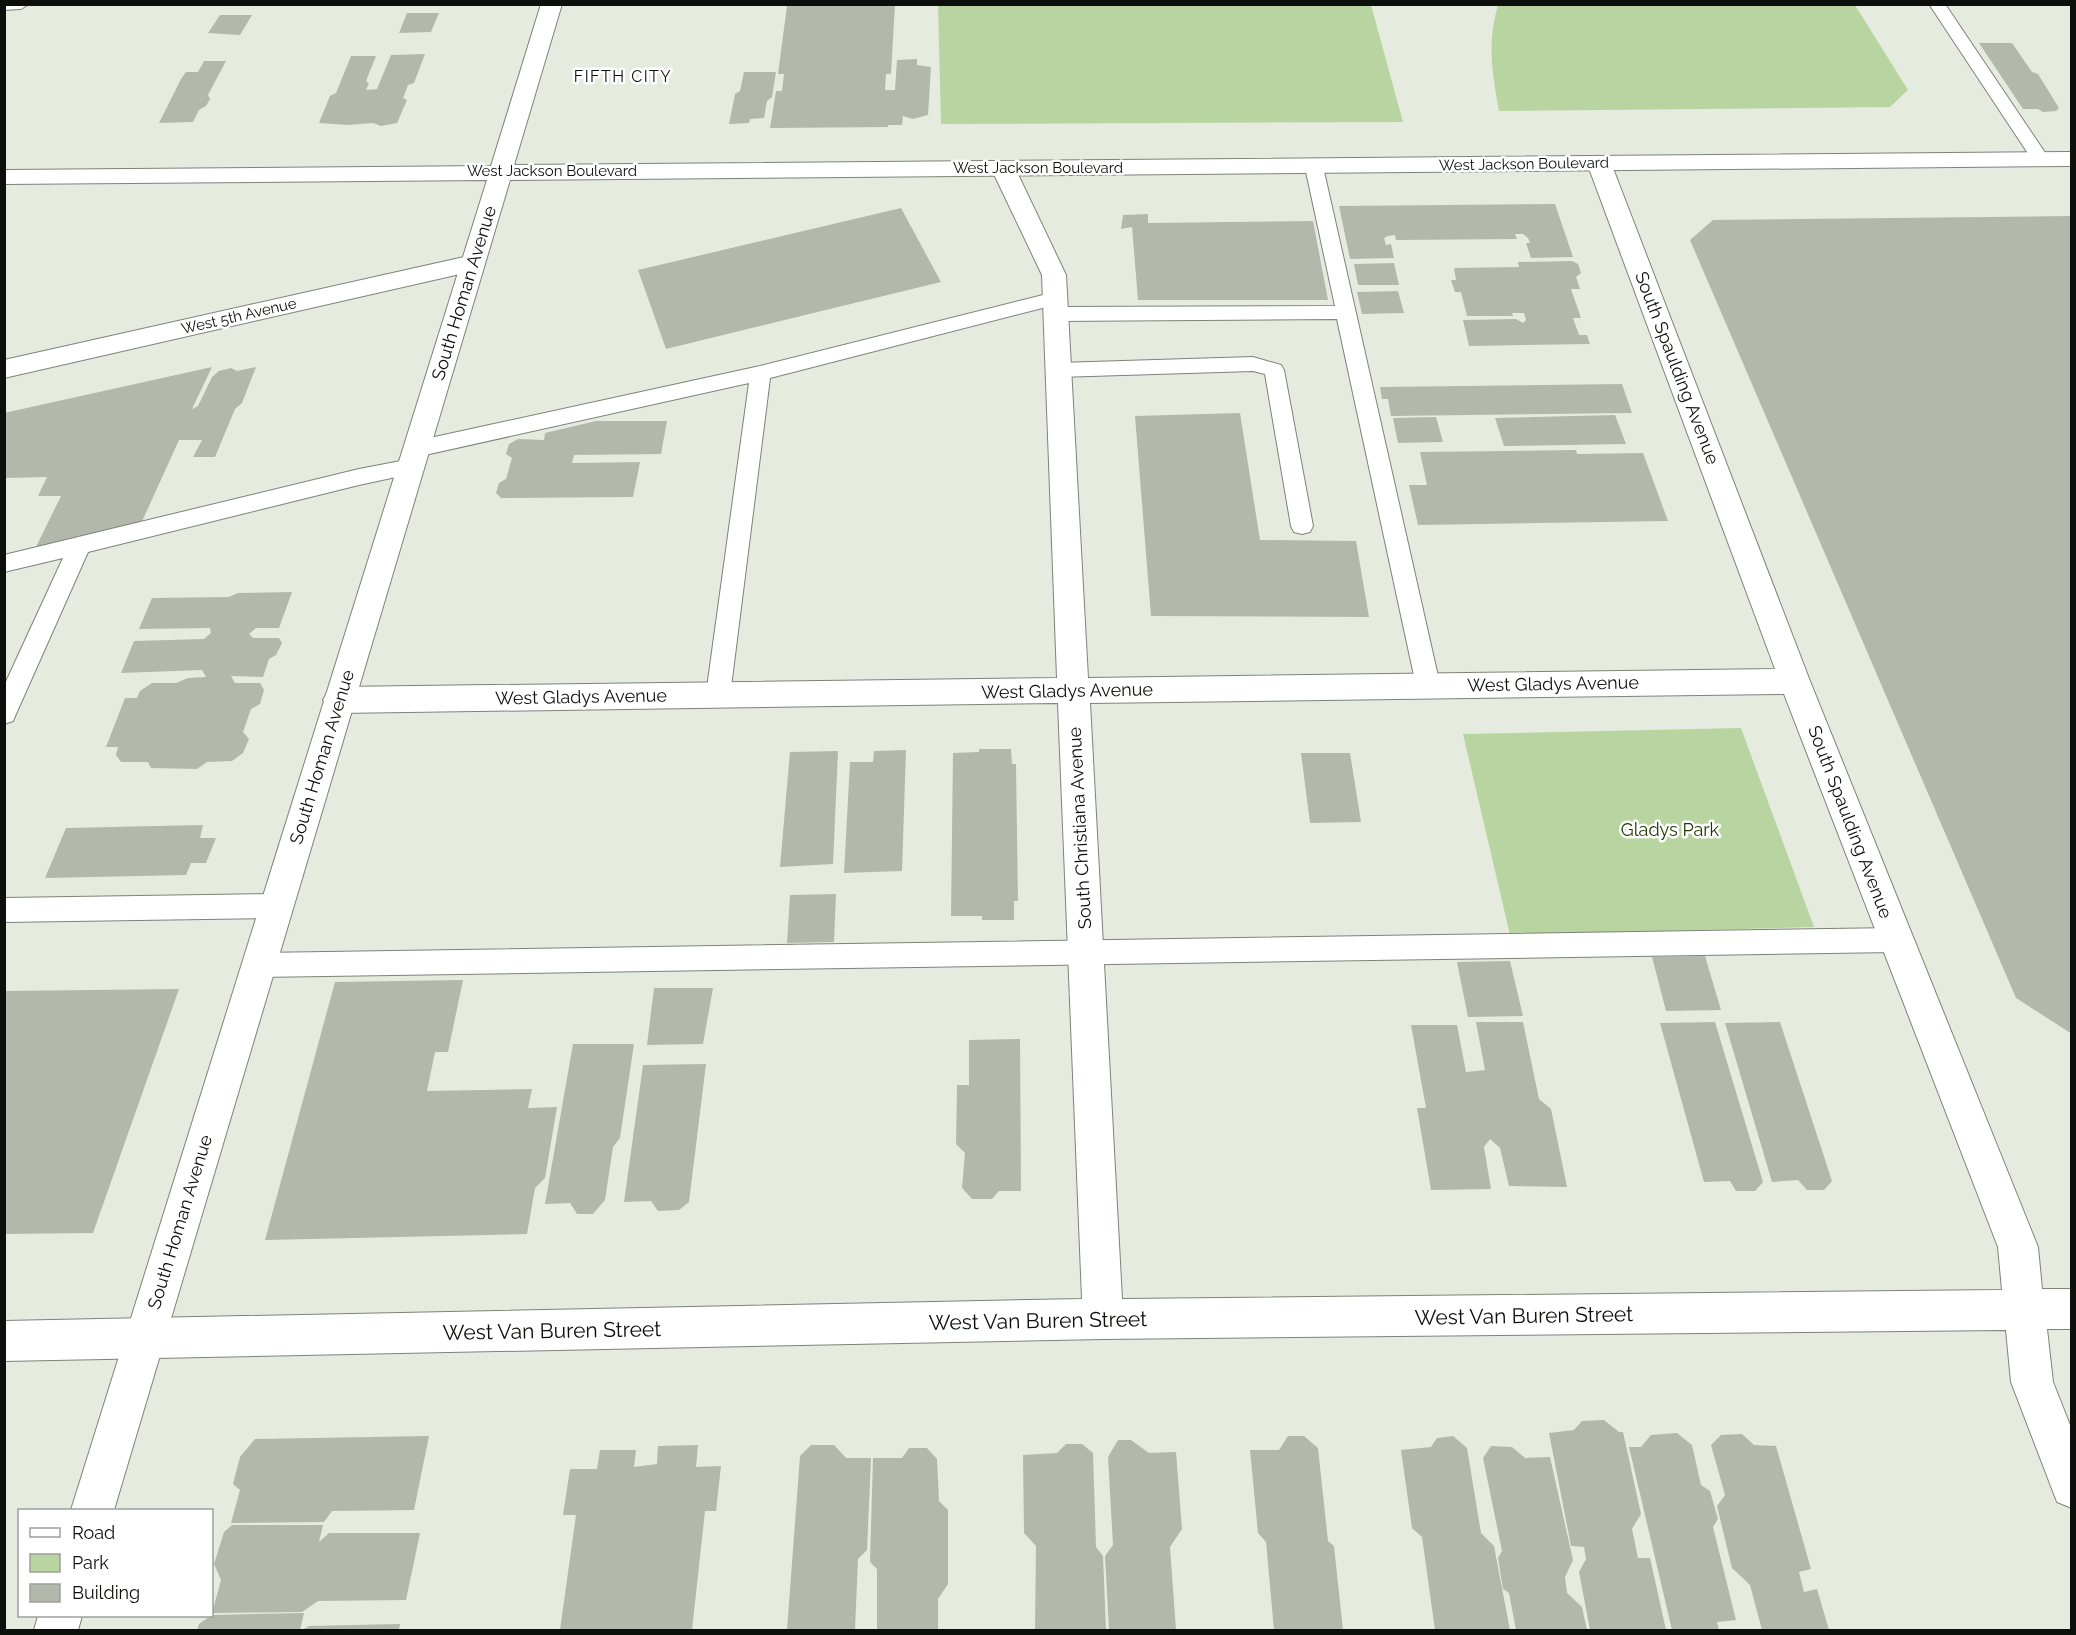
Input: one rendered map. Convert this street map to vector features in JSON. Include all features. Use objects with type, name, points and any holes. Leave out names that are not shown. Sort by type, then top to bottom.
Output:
[{"type":"street","name":"South Homan Avenue","points":[[92,1509],[552,4]]},
{"type":"street","name":"West Jackson Boulevard","points":[[4,177],[2072,159]]},
{"type":"street","name":"South Spaulding Avenue","points":[[1599,163],[1895,940],[2018,1246],[2032,1382],[2072,1487]]},
{"type":"street","name":"South Christiana Avenue","points":[[1003,168],[1054,275],[1103,1319]]},
{"type":"street","name":"West 5th Avenue","points":[[4,369],[473,263]]},
{"type":"street","name":"West Gladys Avenue","points":[[339,700],[1795,681]]},
{"type":"street","name":"West Van Buren Street","points":[[4,1341],[1103,1319],[2072,1309]]},
{"type":"lane","points":[[4,5],[21,4]]},
{"type":"lane","points":[[1936,4],[2041,160]]},
{"type":"lane","points":[[1314,167],[1428,685]]},
{"type":"lane","points":[[4,564],[358,477],[413,458],[760,373],[1055,306],[1346,312]]},
{"type":"lane","points":[[1058,370],[1253,364],[1274,370],[1302,526]]},
{"type":"lane","points":[[718,695],[760,373]]},
{"type":"lane","points":[[4,714],[80,545]]},
{"type":"lane","points":[[4,910],[277,906]]},
{"type":"lane","points":[[259,964],[1895,940]]},
{"type":"green space","points":[[938,5],[1371,5],[1403,122],[941,124]]},
{"type":"green space","points":[[1498,5],[1855,5],[1908,90],[1890,107],[1499,111],[1492,58],[1493,32]]},
{"type":"green space","name":"Gladys Park","points":[[1741,728],[1814,927],[1510,935],[1463,734]]},
{"type":"building","points":[[895,5],[891,74],[886,74],[885,90],[895,90],[897,60],[917,59],[917,65],[931,67],[928,115],[913,119],[903,116],[902,125],[888,125],[888,127],[770,128],[776,91],[782,91],[784,74],[778,74],[787,6]]},
{"type":"building","points":[[407,13],[439,13],[431,32],[399,33]]},
{"type":"building","points":[[220,15],[252,15],[240,35],[208,33]]},
{"type":"building","points":[[1979,43],[2012,43],[2032,72],[2038,74],[2059,108],[2056,111],[2043,112],[2038,109],[2023,109]]},
{"type":"building","points":[[425,54],[414,83],[408,85],[403,98],[407,100],[397,123],[381,126],[373,123],[348,125],[319,123],[330,96],[336,93],[351,56],[376,56],[366,81],[369,83],[366,90],[377,89],[391,55]]},
{"type":"building","points":[[204,61],[226,61],[208,95],[210,99],[206,106],[199,110],[193,122],[159,123],[186,72],[198,72]]},
{"type":"building","points":[[744,72],[776,72],[772,97],[767,101],[764,118],[750,119],[749,123],[729,124],[735,94],[740,91]]},
{"type":"building","points":[[1555,204],[1573,257],[1531,258],[1526,243],[1530,243],[1523,234],[1515,234],[1517,239],[1396,240],[1395,235],[1384,238],[1386,245],[1391,244],[1394,258],[1350,259],[1339,206]]},
{"type":"building","points":[[901,208],[941,282],[666,349],[638,270]]},
{"type":"building","points":[[1148,214],[1148,223],[1313,221],[1328,300],[1138,300],[1132,227],[1121,229],[1123,215]]},
{"type":"building","points":[[2072,216],[2072,1034],[2016,998],[1690,240],[1713,220]]},
{"type":"building","points":[[1572,261],[1578,264],[1581,273],[1576,277],[1580,289],[1571,289],[1581,318],[1573,318],[1579,335],[1587,335],[1590,344],[1469,346],[1463,320],[1516,319],[1523,323],[1526,320],[1524,313],[1512,313],[1513,316],[1467,316],[1461,292],[1455,292],[1451,280],[1456,280],[1454,268],[1519,267],[1518,262]]},
{"type":"building","points":[[1394,263],[1399,285],[1358,285],[1354,264]]},
{"type":"building","points":[[1398,291],[1404,313],[1362,314],[1357,292]]},
{"type":"building","points":[[212,367],[192,409],[198,406],[212,377],[219,371],[231,368],[237,371],[256,367],[242,403],[235,409],[215,457],[193,457],[202,440],[179,440],[140,526],[34,551],[61,496],[38,496],[47,477],[4,478],[4,413]]},
{"type":"building","points":[[1622,384],[1632,413],[1391,416],[1388,399],[1382,399],[1380,387]]},
{"type":"building","points":[[1240,413],[1260,540],[1356,541],[1369,617],[1151,616],[1135,416]]},
{"type":"building","points":[[1615,415],[1626,444],[1504,446],[1495,418]]},
{"type":"building","points":[[1436,417],[1443,442],[1398,443],[1393,418]]},
{"type":"building","points":[[596,421],[667,421],[661,454],[574,455],[572,463],[640,462],[633,497],[501,498],[496,493],[499,483],[506,479],[512,458],[506,454],[509,444],[518,439],[544,440],[545,433]]},
{"type":"building","points":[[1576,450],[1577,454],[1643,453],[1668,521],[1418,525],[1409,485],[1427,485],[1420,452]]},
{"type":"building","points":[[292,592],[279,628],[256,628],[249,634],[253,638],[279,638],[282,643],[276,655],[269,659],[263,677],[231,676],[235,683],[260,683],[264,690],[260,704],[251,709],[243,732],[249,739],[243,753],[232,761],[207,762],[197,769],[151,768],[148,762],[121,762],[116,755],[118,747],[106,747],[125,698],[137,698],[140,691],[152,683],[176,683],[188,678],[206,677],[202,670],[121,673],[134,641],[204,639],[211,633],[210,628],[139,629],[152,598],[229,597],[238,593]]},
{"type":"building","points":[[979,749],[1011,749],[1012,764],[1016,764],[1018,901],[1014,901],[1014,920],[982,920],[982,916],[951,916],[953,753],[979,752]]},
{"type":"building","points":[[906,750],[902,871],[844,873],[850,762],[873,762],[874,751]]},
{"type":"building","points":[[838,751],[833,864],[780,867],[790,752]]},
{"type":"building","points":[[1301,753],[1350,753],[1361,822],[1310,823]]},
{"type":"building","points":[[203,825],[200,838],[216,838],[206,863],[191,863],[186,875],[45,878],[66,828]]},
{"type":"building","points":[[836,894],[834,942],[787,943],[790,895]]},
{"type":"building","points":[[1705,956],[1721,1010],[1666,1011],[1652,957]]},
{"type":"building","points":[[1510,961],[1523,1016],[1468,1017],[1457,962]]},
{"type":"building","points":[[463,980],[448,1052],[435,1052],[427,1091],[532,1089],[528,1108],[557,1107],[545,1178],[535,1188],[527,1234],[265,1240],[335,982]]},
{"type":"building","points":[[654,988],[713,988],[703,1044],[647,1045]]},
{"type":"building","points":[[179,989],[93,1233],[4,1234],[4,991]]},
{"type":"building","points":[[1476,1022],[1523,1022],[1539,1099],[1551,1109],[1567,1187],[1509,1186],[1500,1148],[1490,1139],[1484,1147],[1491,1189],[1431,1190],[1417,1108],[1426,1108],[1411,1025],[1457,1025],[1466,1072],[1485,1070]]},
{"type":"building","points":[[1715,1022],[1763,1182],[1755,1191],[1736,1191],[1730,1181],[1704,1182],[1660,1023]]},
{"type":"building","points":[[1780,1022],[1832,1181],[1824,1190],[1807,1190],[1798,1180],[1772,1182],[1725,1023]]},
{"type":"building","points":[[1020,1039],[1021,1191],[999,1191],[992,1199],[972,1199],[962,1188],[965,1153],[956,1144],[957,1085],[969,1085],[969,1040]]},
{"type":"building","points":[[573,1044],[634,1044],[620,1138],[613,1147],[605,1200],[593,1214],[577,1214],[570,1203],[545,1204]]},
{"type":"building","points":[[706,1064],[689,1202],[679,1210],[658,1211],[651,1201],[624,1202],[643,1065]]},
{"type":"building","points":[[1604,1420],[1619,1432],[1623,1432],[1641,1514],[1632,1529],[1638,1558],[1650,1558],[1666,1630],[1590,1630],[1579,1572],[1586,1559],[1584,1547],[1571,1546],[1549,1433],[1574,1430],[1582,1421]]},
{"type":"building","points":[[1677,1433],[1692,1445],[1701,1485],[1710,1491],[1718,1519],[1713,1527],[1736,1620],[1717,1622],[1719,1630],[1672,1630],[1629,1447],[1641,1447],[1651,1435]]},
{"type":"building","points":[[1742,1434],[1754,1445],[1776,1446],[1811,1569],[1799,1572],[1804,1592],[1817,1589],[1829,1630],[1762,1630],[1750,1585],[1732,1568],[1717,1506],[1725,1495],[1711,1445],[1721,1435]]},
{"type":"building","points":[[429,1436],[414,1510],[332,1511],[324,1522],[231,1523],[240,1490],[233,1484],[240,1457],[255,1439]]},
{"type":"building","points":[[1288,1436],[1304,1436],[1318,1448],[1328,1541],[1334,1546],[1343,1630],[1274,1630],[1266,1542],[1258,1533],[1250,1450],[1279,1450]]},
{"type":"building","points":[[1453,1436],[1467,1448],[1481,1533],[1494,1546],[1510,1630],[1435,1630],[1422,1537],[1412,1528],[1401,1450],[1431,1447],[1437,1438]]},
{"type":"building","points":[[1118,1440],[1131,1440],[1149,1453],[1176,1452],[1182,1529],[1170,1547],[1176,1630],[1109,1630],[1105,1556],[1113,1545],[1108,1457]]},
{"type":"building","points":[[1066,1444],[1082,1444],[1093,1453],[1096,1547],[1103,1556],[1106,1630],[1035,1630],[1036,1546],[1024,1533],[1023,1455],[1057,1453]]},
{"type":"building","points":[[698,1445],[696,1467],[721,1466],[716,1511],[705,1511],[692,1630],[560,1630],[576,1515],[563,1515],[570,1469],[597,1469],[600,1450],[636,1450],[634,1467],[657,1464],[658,1446]]},
{"type":"building","points":[[811,1445],[834,1445],[846,1458],[871,1458],[867,1550],[858,1559],[855,1630],[787,1630],[800,1456]]},
{"type":"building","points":[[1491,1446],[1512,1447],[1525,1458],[1550,1457],[1573,1560],[1565,1577],[1567,1593],[1582,1607],[1587,1630],[1516,1630],[1509,1593],[1503,1589],[1498,1558],[1502,1551],[1483,1458]]},
{"type":"building","points":[[909,1448],[927,1448],[937,1459],[939,1501],[948,1510],[948,1584],[938,1599],[938,1630],[877,1630],[877,1569],[870,1562],[873,1458],[902,1458]]},
{"type":"building","points":[[232,1525],[323,1525],[319,1542],[329,1533],[420,1533],[406,1600],[318,1601],[302,1612],[213,1613],[221,1580],[214,1564],[224,1532]]},
{"type":"building","points":[[304,1613],[300,1630],[197,1630],[199,1624],[213,1615]]},
{"type":"building","points":[[400,1624],[399,1630],[302,1630],[309,1626]]},
{"type":"district","name":"FIFTH CITY","points":[[623,76]]}]
